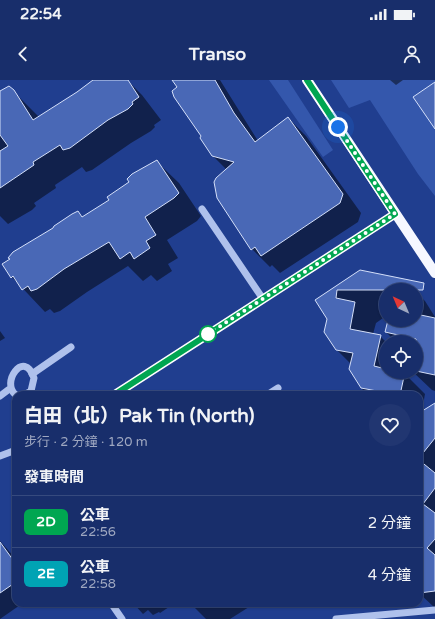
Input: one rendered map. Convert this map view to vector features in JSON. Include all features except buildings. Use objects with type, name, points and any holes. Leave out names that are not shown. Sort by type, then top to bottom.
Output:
[{"type":"main road","points":[[307,80],[435,273]]},
{"type":"street","points":[[202,209],[263,299]]},
{"type":"street","points":[[120,391],[395,214]]},
{"type":"street","points":[[32,374],[71,347]]},
{"type":"street","points":[[12,392],[8,390],[5,376],[11,369],[21,366],[25,367],[32,374],[34,383],[28,391]]},
{"type":"street","points":[[274,391],[278,388]]},
{"type":"street","points":[[0,396],[8,390]]},
{"type":"street","points":[[0,456],[12,452]]},
{"type":"street","points":[[114,607],[122,619]]},
{"type":"street","points":[[336,619],[435,610]]},
{"type":"shaded area","points":[[269,80],[288,80],[333,150],[323,157]]},
{"type":"shaded area","points":[[331,80],[435,80],[435,196],[418,174],[370,100],[349,108]]},
{"type":"bus line","name":"2D","points":[[120,391],[395,214],[307,80]]},
{"type":"route","points":[[208,334],[207,335],[395,214],[338,127]]}]
